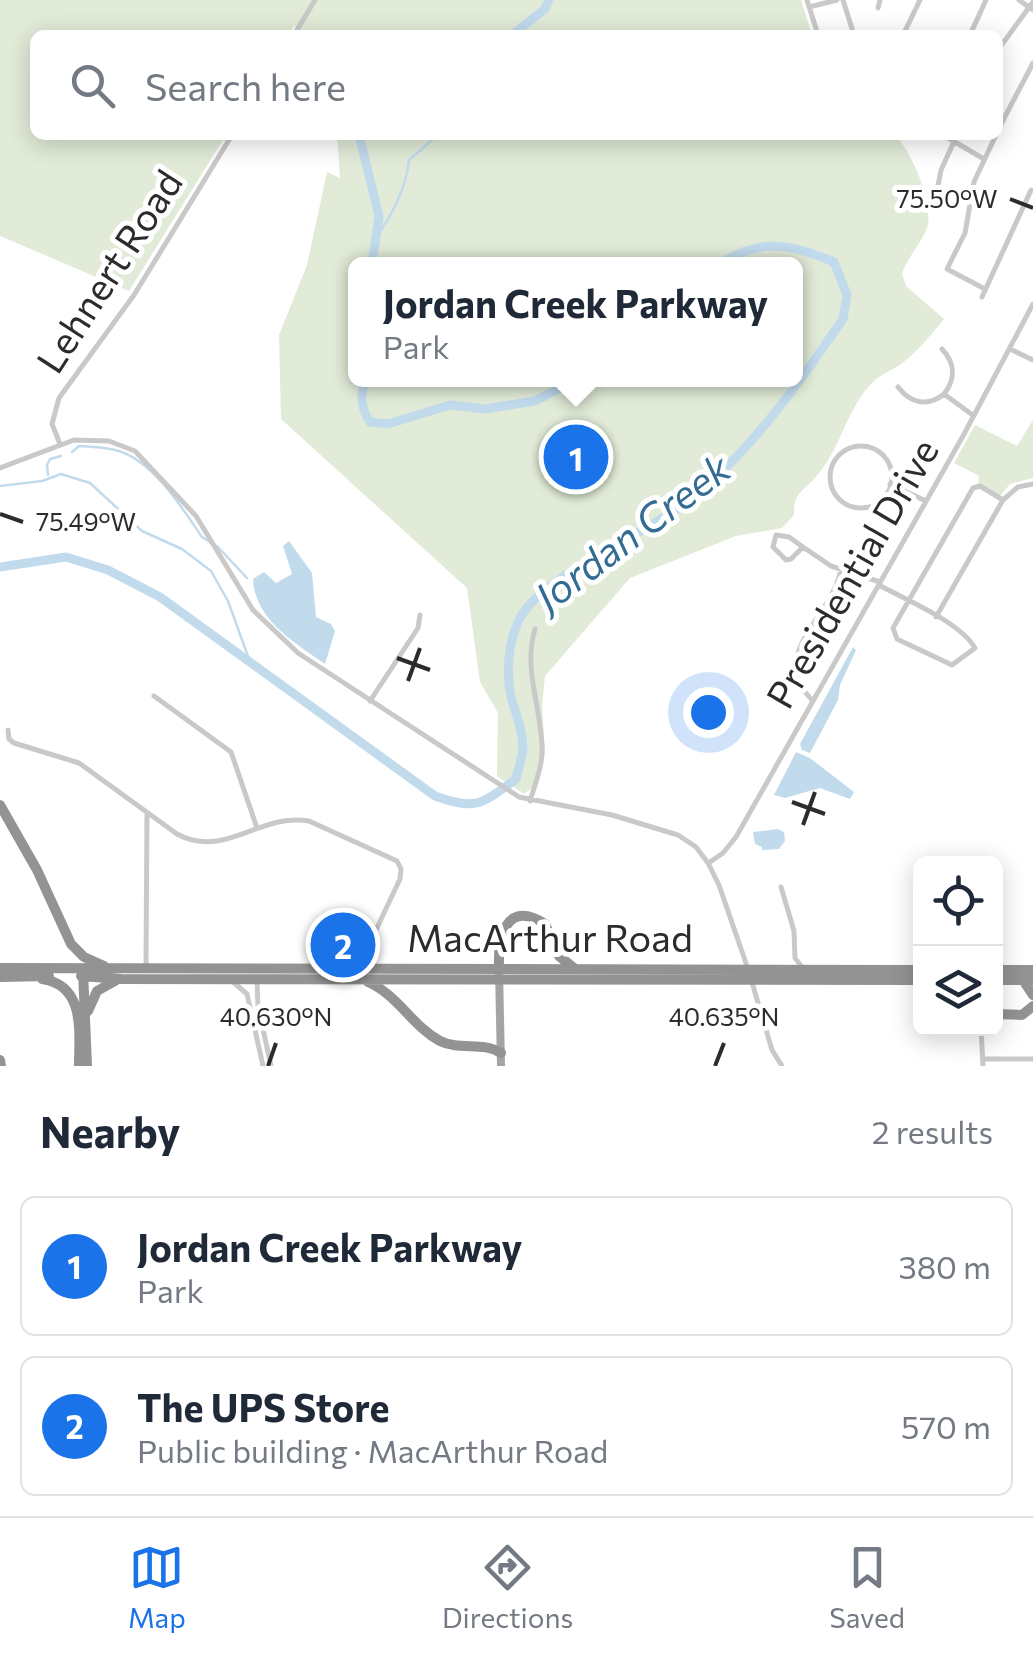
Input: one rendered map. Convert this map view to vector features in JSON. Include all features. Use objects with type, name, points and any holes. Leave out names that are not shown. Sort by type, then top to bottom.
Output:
[{"type":"highway","points":[[0,806],[37,870],[71,944],[84,957],[110,968]]},
{"type":"highway","points":[[499,974],[498,940],[502,930],[514,919],[532,918],[548,928],[559,956],[576,970]]},
{"type":"highway","points":[[1003,962],[1022,966],[1029,975],[1033,995]]},
{"type":"highway","name":"MacArthur Road","points":[[4,972],[26,976],[146,968],[257,974],[749,975],[782,970],[913,970]]},
{"type":"highway","name":"MacArthur Road","points":[[499,974],[576,970],[913,980]]},
{"type":"highway","points":[[1003,971],[1029,975]]},
{"type":"highway","name":"MacArthur Road","points":[[4,972],[83,973],[121,979],[230,979],[257,974]]},
{"type":"highway","points":[[83,973],[87,1066]]},
{"type":"highway","points":[[358,974],[384,990],[444,1043],[492,1047],[501,1052]]},
{"type":"highway","points":[[1003,979],[1029,975]]},
{"type":"highway","points":[[26,976],[55,982],[74,1000],[79,1066]]},
{"type":"highway","points":[[86,1017],[97,991],[121,979]]},
{"type":"highway","points":[[1003,1014],[1022,1014],[1033,1006]]},
{"type":"main road","points":[[499,974],[501,1066]]},
{"type":"street","points":[[297,30],[315,0]]},
{"type":"street","points":[[816,30],[808,3],[840,0],[852,30]]},
{"type":"street","points":[[878,8],[880,0]]},
{"type":"street","points":[[905,30],[920,0]]},
{"type":"street","points":[[972,30],[986,0]]},
{"type":"street","points":[[1003,44],[1032,6],[1019,0]]},
{"type":"street","points":[[1003,121],[1033,63]]},
{"type":"street","name":"Lehnert Road","points":[[60,444],[52,424],[59,398],[134,295],[229,140]]},
{"type":"street","points":[[949,140],[984,159]]},
{"type":"street","points":[[936,196],[941,170],[955,140]]},
{"type":"street","points":[[994,140],[974,182],[964,233],[946,269],[983,293],[1030,189]]},
{"type":"street","name":"Presidential Drive","points":[[708,863],[734,840],[974,416],[1033,304]]},
{"type":"street","points":[[898,387],[918,402],[930,402],[944,394],[953,372],[942,349]]},
{"type":"street","points":[[1010,349],[1033,360]]},
{"type":"street","points":[[944,394],[974,416]]},
{"type":"street","points":[[0,468],[60,444],[99,439],[135,452],[189,507],[253,610],[298,653],[519,797],[612,814],[678,836],[696,847],[708,863],[772,1050],[782,1066]]},
{"type":"street","points":[[868,446],[887,460],[890,484],[877,503],[853,508],[834,494],[830,472],[844,450],[868,446]]},
{"type":"street","points":[[890,484],[926,501]]},
{"type":"street","points":[[936,618],[1004,500],[1018,487],[1033,484]]},
{"type":"street","points":[[802,547],[788,560],[775,550],[772,541],[784,535],[841,569],[880,583],[908,601],[936,618],[965,634],[975,648],[952,665],[897,639],[893,628],[908,601],[972,488],[980,486],[1004,500]]},
{"type":"street","points":[[813,700],[798,684],[796,662],[808,630],[835,592],[841,569]]},
{"type":"street","points":[[370,701],[418,628],[420,615]]},
{"type":"street","points":[[530,801],[542,747],[538,704],[528,663],[536,629]]},
{"type":"street","points":[[154,696],[231,752],[257,828]]},
{"type":"street","points":[[8,730],[10,741],[79,763],[177,834],[199,842],[226,840],[279,820],[310,821],[400,864],[400,879],[358,974]]},
{"type":"street","points":[[146,968],[147,812]]},
{"type":"street","points":[[781,887],[791,920],[795,958],[809,970]]},
{"type":"street","points":[[782,970],[795,958]]},
{"type":"street","points":[[257,974],[267,1064]]},
{"type":"street","points":[[230,979],[247,994],[260,1052],[267,1064]]},
{"type":"street","points":[[981,1036],[982,1062],[1033,1058]]},
{"type":"green space","points":[[0,0],[801,0],[810,30],[302,30],[294,26],[291,30],[30,30],[30,140],[223,140],[129,291],[0,236]]},
{"type":"green space","points":[[337,140],[899,140],[924,190],[928,224],[902,274],[906,286],[944,319],[913,354],[865,391],[832,454],[799,494],[794,515],[782,528],[736,536],[630,578],[545,676],[545,753],[535,790],[524,794],[497,776],[498,713],[480,682],[467,588],[281,419],[279,335],[307,265],[327,172],[340,178]]},
{"type":"green space","points":[[1033,420],[1033,478],[1010,484],[999,497],[978,486],[979,476],[954,463],[975,425],[1017,446]]},
{"type":"water","points":[[289,541],[312,573],[316,617],[331,624],[335,631],[325,664],[278,629],[255,594],[253,579],[264,572],[276,583],[292,574],[283,546]]},
{"type":"water","points":[[853,647],[856,650],[840,685],[838,700],[810,753],[802,750],[800,744]]},
{"type":"water","points":[[796,752],[810,758],[854,792],[850,799],[820,788],[785,798],[774,795]]},
{"type":"water","points":[[753,832],[784,832],[785,841],[779,849],[762,850],[755,844]]},
{"type":"waterway","name":"Jordan Creek","points":[[518,30],[545,9],[549,0]]},
{"type":"waterway","name":"Jordan Creek","points":[[360,140],[379,216],[373,257]]},
{"type":"waterway","name":"Jordan Creek","points":[[377,237],[398,200],[409,160],[432,140]]},
{"type":"waterway","name":"Jordan Creek","points":[[732,257],[777,246],[834,262],[847,295],[843,319],[803,375]]},
{"type":"waterway","name":"Jordan Creek","points":[[364,387],[363,407],[370,422],[388,424],[450,405],[485,409],[535,401],[562,387]]},
{"type":"waterway","name":"Jordan Creek","points":[[0,567],[66,557],[108,570],[160,597],[435,796],[470,804],[486,799],[516,779],[522,735],[508,669],[515,631],[529,605],[570,572],[690,500],[733,460],[794,387]]},
{"type":"waterway","points":[[72,452],[79,446],[94,447],[132,457],[155,475],[202,537],[210,542]]},
{"type":"waterway","points":[[48,475],[50,459],[61,456]]},
{"type":"waterway","points":[[0,486],[42,481],[61,474],[90,483],[142,531],[182,549],[211,571],[228,601],[250,662]]},
{"type":"waterway","points":[[217,546],[247,578]]},
{"type":"place","name":"Jordan Creek Parkway","points":[[576,457]]},
{"type":"place","name":"The UPS Store","points":[[343,945]]}]
